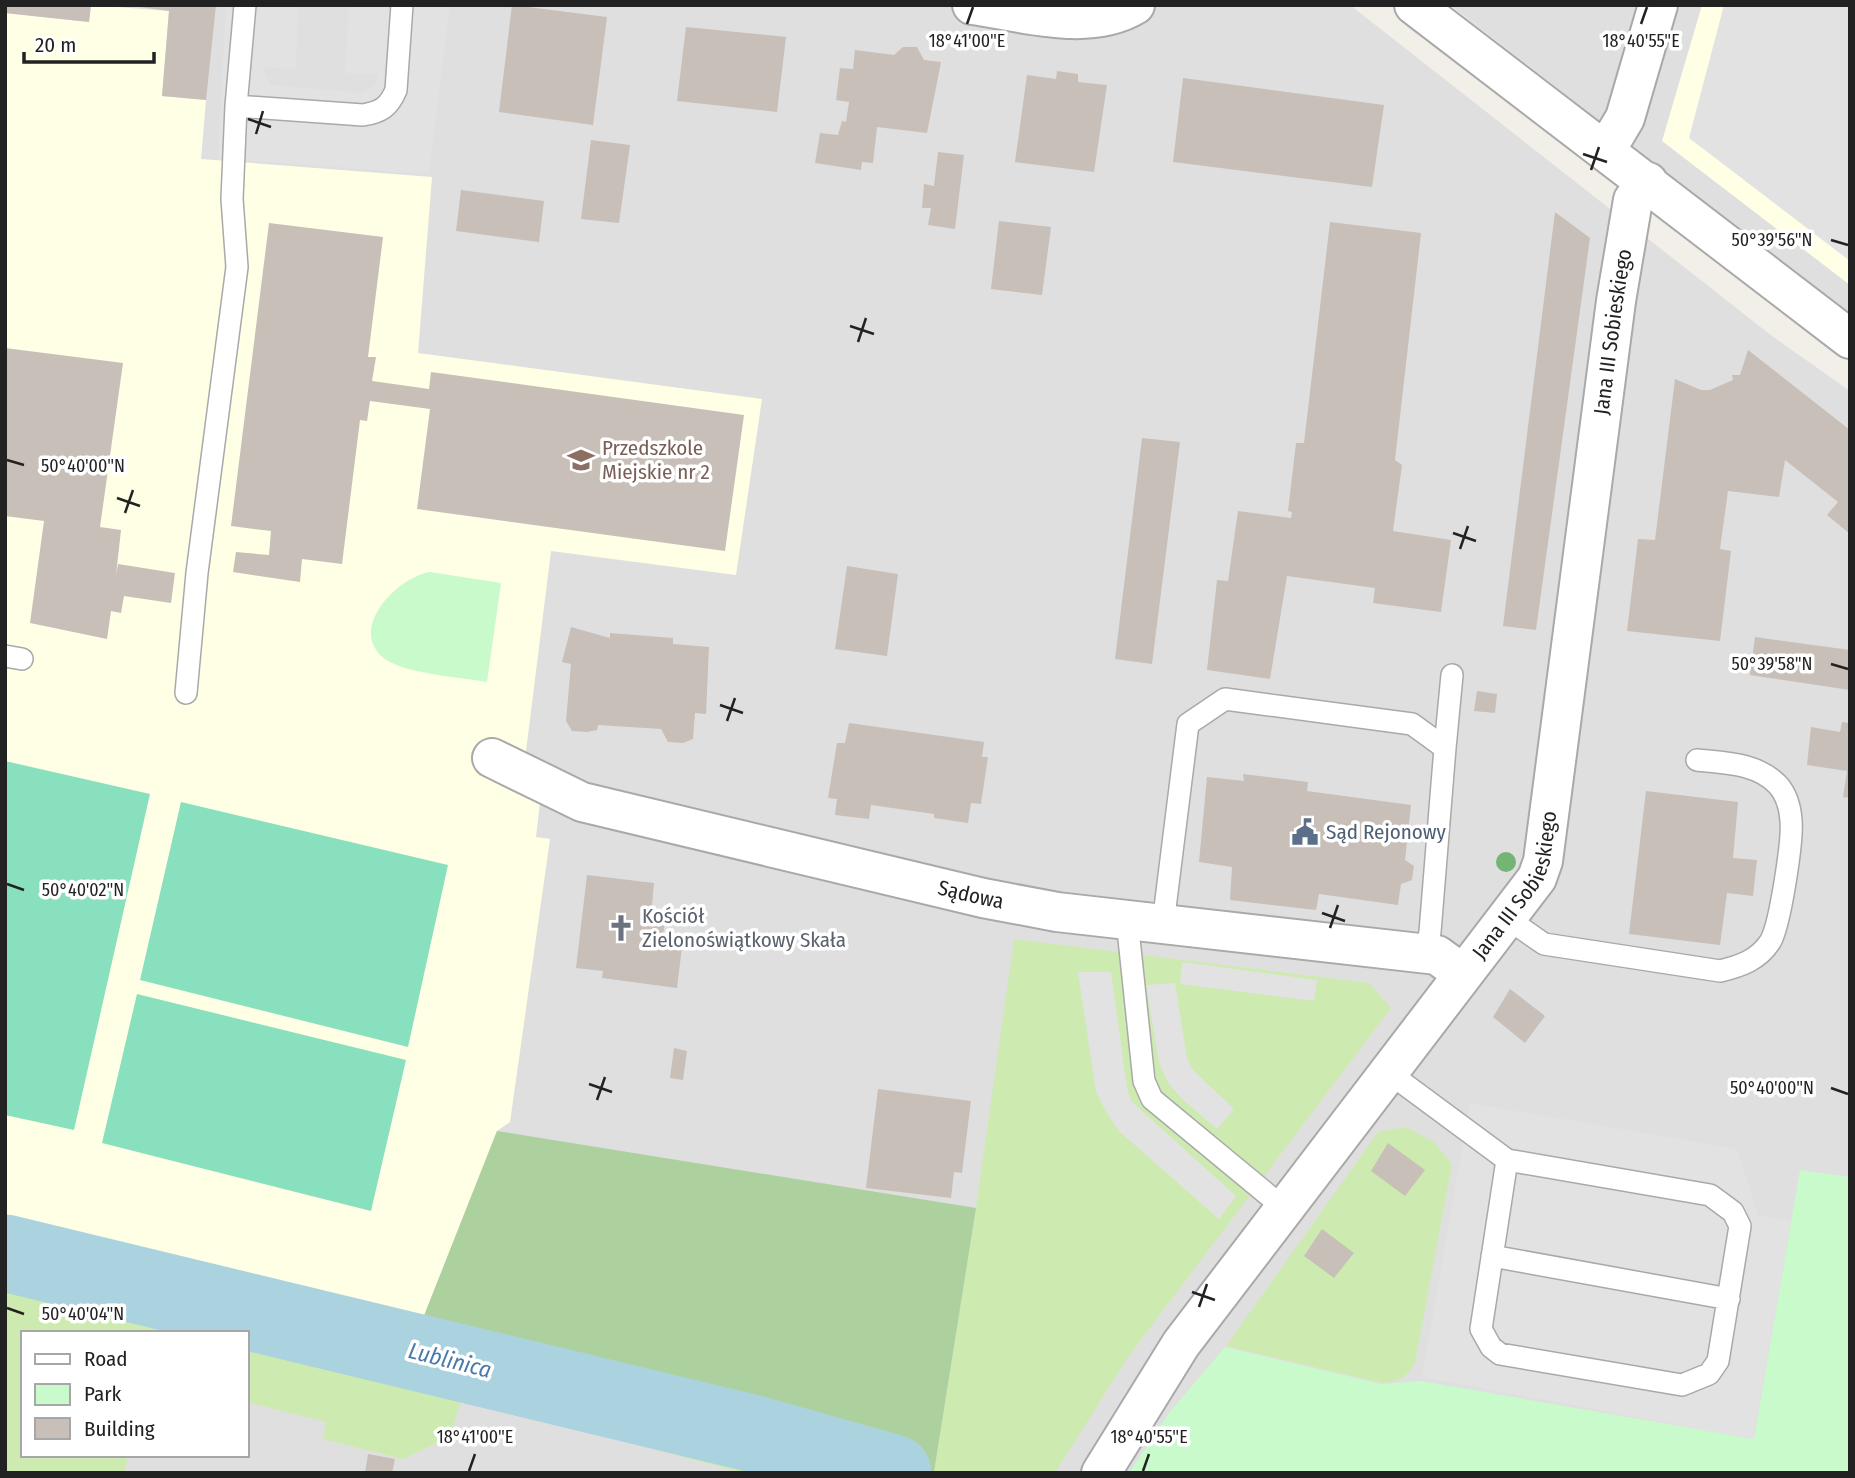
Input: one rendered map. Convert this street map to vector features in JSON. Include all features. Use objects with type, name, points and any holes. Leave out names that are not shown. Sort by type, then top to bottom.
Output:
[{"type":"street","points":[[972,5],[1083,20],[1119,15],[1135,5]]},
{"type":"street","points":[[1414,5],[1850,339]]},
{"type":"street","points":[[1606,150],[1625,118],[1658,5]]},
{"type":"street","name":"Jana III Sobieskiego","points":[[1101,1473],[1181,1344],[1463,974],[1508,919],[1536,878],[1543,861],[1616,301],[1633,200],[1648,182]]},
{"type":"street","name":"Sądowa","points":[[492,758],[565,795],[594,806],[971,896],[1145,922],[1437,955],[1463,974]]},
{"type":"lane","points":[[187,693],[197,573],[237,267],[232,199],[236,106],[245,5]]},
{"type":"lane","points":[[236,106],[363,116],[379,113],[391,103],[396,90],[402,5]]},
{"type":"lane","points":[[1425,954],[1452,675]]},
{"type":"lane","points":[[1285,1209],[1152,1099],[1144,1082],[1145,922],[1188,724],[1225,699],[1412,724],[1445,748]]},
{"type":"lane","points":[[1508,919],[1544,944],[1720,971],[1741,966],[1758,956],[1771,941],[1778,925],[1792,822],[1789,804],[1779,786],[1763,772],[1743,765],[1697,760]]},
{"type":"lane","points":[[1388,1072],[1507,1160],[1710,1195],[1723,1202],[1740,1226],[1718,1362],[1709,1374],[1682,1385],[1500,1354],[1491,1347],[1481,1329],[1507,1160]]},
{"type":"lane","points":[[1492,1256],[1729,1299]]},
{"type":"shaded area","points":[[5,5],[1350,5],[1772,336],[1850,391],[1850,1473],[5,1473]]},
{"type":"shaded area","points":[[91,5],[169,11],[162,96],[206,100],[201,159],[432,177],[418,353],[762,399],[736,575],[551,551],[521,791],[540,802],[536,837],[550,839],[510,1122],[497,1131],[414,1341],[5,1239],[5,13],[89,22]]},
{"type":"shaded area","points":[[226,5],[298,5],[296,69],[262,67],[271,85],[362,93],[375,86],[378,74],[345,73],[349,5],[450,5],[429,174],[218,158]]},
{"type":"shaded area","points":[[1450,5],[1850,5],[1850,315]]},
{"type":"shaded area","points":[[1702,5],[1850,5],[1850,285],[1662,141]]},
{"type":"shaded area","points":[[1724,5],[1850,5],[1850,261],[1689,138]]},
{"type":"shaded area","points":[[1182,962],[1317,980],[1314,1001],[1180,984]]},
{"type":"shaded area","points":[[1078,972],[1111,972],[1131,1101],[1236,1196],[1219,1219],[1120,1132],[1108,1115],[1096,1092]]},
{"type":"shaded area","points":[[1175,983],[1187,1058],[1192,1069],[1234,1109],[1217,1129],[1183,1100],[1168,1083],[1159,1062],[1146,985]]},
{"type":"shaded area","points":[[1470,1103],[1737,1149],[1758,1215],[1791,1221],[1753,1439],[1422,1377]]},
{"type":"green space","points":[[430,572],[501,583],[487,682],[406,668],[385,659],[374,647],[371,634],[373,620],[380,606],[404,584]]},
{"type":"green space","points":[[5,761],[150,794],[74,1130],[5,1115]]},
{"type":"green space","points":[[181,802],[448,865],[408,1047],[140,980]]},
{"type":"green space","points":[[1014,939],[1369,983],[1391,1008],[1128,1357],[1055,1473],[936,1473],[934,1472],[976,1208]]},
{"type":"green space","points":[[137,994],[406,1060],[371,1211],[102,1143]]},
{"type":"green space","points":[[1406,1127],[1434,1142],[1452,1164],[1415,1363],[1409,1372],[1398,1380],[1382,1383],[1226,1346],[1378,1132]]},
{"type":"green space","points":[[497,1131],[976,1208],[934,1472],[414,1341]]},
{"type":"green space","points":[[1800,1170],[1850,1177],[1850,1473],[1129,1473],[1169,1413],[1225,1347],[1381,1384],[1421,1381],[1754,1439]]},
{"type":"green space","points":[[5,1268],[847,1473],[743,1473],[462,1398],[450,1437],[403,1459],[323,1439],[326,1422],[248,1402],[248,1331],[21,1331],[21,1457],[128,1457],[125,1473],[5,1473]]},
{"type":"building","points":[[5,5],[91,5],[89,22],[5,13]]},
{"type":"building","points":[[126,5],[216,5],[206,100],[162,96],[169,11]]},
{"type":"building","points":[[512,5],[607,17],[593,125],[499,112]]},
{"type":"building","points":[[686,27],[786,37],[777,112],[677,101]]},
{"type":"building","points":[[903,47],[917,47],[924,60],[941,62],[927,133],[877,127],[873,163],[862,162],[861,170],[815,163],[820,133],[838,135],[842,121],[846,122],[849,102],[836,100],[840,68],[853,69],[855,50],[894,55]]},
{"type":"building","points":[[1057,71],[1078,74],[1078,82],[1107,85],[1094,172],[1015,162],[1027,75],[1056,79]]},
{"type":"building","points":[[1183,78],[1384,105],[1372,187],[1173,162]]},
{"type":"building","points":[[591,140],[630,145],[619,223],[581,219]]},
{"type":"building","points":[[938,152],[964,155],[955,229],[928,225],[931,208],[922,208],[924,184],[934,186]]},
{"type":"building","points":[[461,190],[544,201],[539,242],[456,231]]},
{"type":"building","points":[[1555,212],[1590,238],[1536,630],[1503,626]]},
{"type":"building","points":[[999,221],[1051,227],[1042,295],[991,289]]},
{"type":"building","points":[[1330,222],[1421,233],[1395,460],[1402,465],[1393,531],[1451,540],[1441,612],[1373,603],[1375,588],[1287,576],[1270,679],[1207,670],[1217,580],[1228,581],[1238,511],[1291,518],[1292,512],[1288,511],[1296,443],[1304,443]]},
{"type":"building","points":[[269,223],[383,237],[368,357],[376,357],[372,381],[429,389],[431,372],[744,415],[725,551],[417,509],[430,409],[370,401],[367,421],[360,420],[342,564],[302,559],[300,582],[233,572],[236,552],[269,555],[271,531],[231,526]]},
{"type":"building","points":[[5,348],[123,363],[100,527],[121,530],[116,575],[118,564],[175,573],[171,603],[124,596],[121,613],[111,611],[107,639],[30,623],[44,521],[5,516]]},
{"type":"building","points":[[1748,350],[1850,430],[1850,534],[1827,515],[1838,502],[1785,460],[1779,497],[1728,491],[1720,549],[1731,551],[1720,641],[1627,631],[1638,539],[1655,540],[1675,379],[1701,390],[1710,390],[1733,380],[1732,375],[1740,375]]},
{"type":"building","points":[[1142,438],[1180,442],[1152,664],[1115,659]]},
{"type":"building","points":[[847,566],[898,574],[887,656],[835,649]]},
{"type":"building","points":[[571,627],[610,638],[610,633],[673,638],[673,644],[709,647],[706,714],[695,713],[693,739],[683,743],[668,742],[661,729],[598,725],[597,730],[572,731],[566,721],[571,664],[562,662]]},
{"type":"building","points":[[1755,637],[1850,650],[1850,690],[1750,675]]},
{"type":"building","points":[[1477,691],[1497,694],[1495,713],[1474,711]]},
{"type":"building","points":[[1842,722],[1850,723],[1850,798],[1843,797],[1847,771],[1807,765],[1811,727],[1840,732]]},
{"type":"building","points":[[849,723],[984,742],[982,757],[988,757],[981,804],[971,803],[968,823],[934,818],[934,814],[871,805],[869,819],[835,815],[837,799],[828,798],[837,743],[845,743]]},
{"type":"building","name":"Sąd Rejonowy","points":[[1243,774],[1308,782],[1307,791],[1411,805],[1405,860],[1414,866],[1412,880],[1401,884],[1398,905],[1319,894],[1316,910],[1230,900],[1232,867],[1199,862],[1207,777],[1244,781]]},
{"type":"building","points":[[1646,791],[1738,802],[1733,858],[1757,860],[1753,896],[1727,893],[1720,945],[1629,934]]},
{"type":"building","points":[[587,875],[654,883],[651,916],[665,919],[662,946],[682,947],[677,988],[602,978],[603,971],[576,968]]},
{"type":"building","points":[[1510,989],[1545,1016],[1525,1043],[1493,1017]]},
{"type":"building","points":[[674,1048],[687,1051],[683,1080],[670,1078]]},
{"type":"building","points":[[878,1089],[971,1101],[962,1173],[954,1172],[951,1198],[866,1188]]},
{"type":"building","points":[[1388,1143],[1425,1170],[1405,1196],[1371,1171]]},
{"type":"building","points":[[1322,1229],[1354,1253],[1334,1278],[1304,1256]]},
{"type":"building","points":[[368,1454],[395,1459],[392,1473],[365,1473]]},
{"type":"waterway","name":"Lublinica","points":[[5,1253],[755,1434],[893,1473]]},
{"type":"place","name":"Przedszkole Miejskie nr 2","points":[[581,460]]},
{"type":"place","name":"Sąd Rejonowy","points":[[1305,832]]},
{"type":"place","name":"Kościół Zielonoświątkowy Skała","points":[[621,928]]}]
